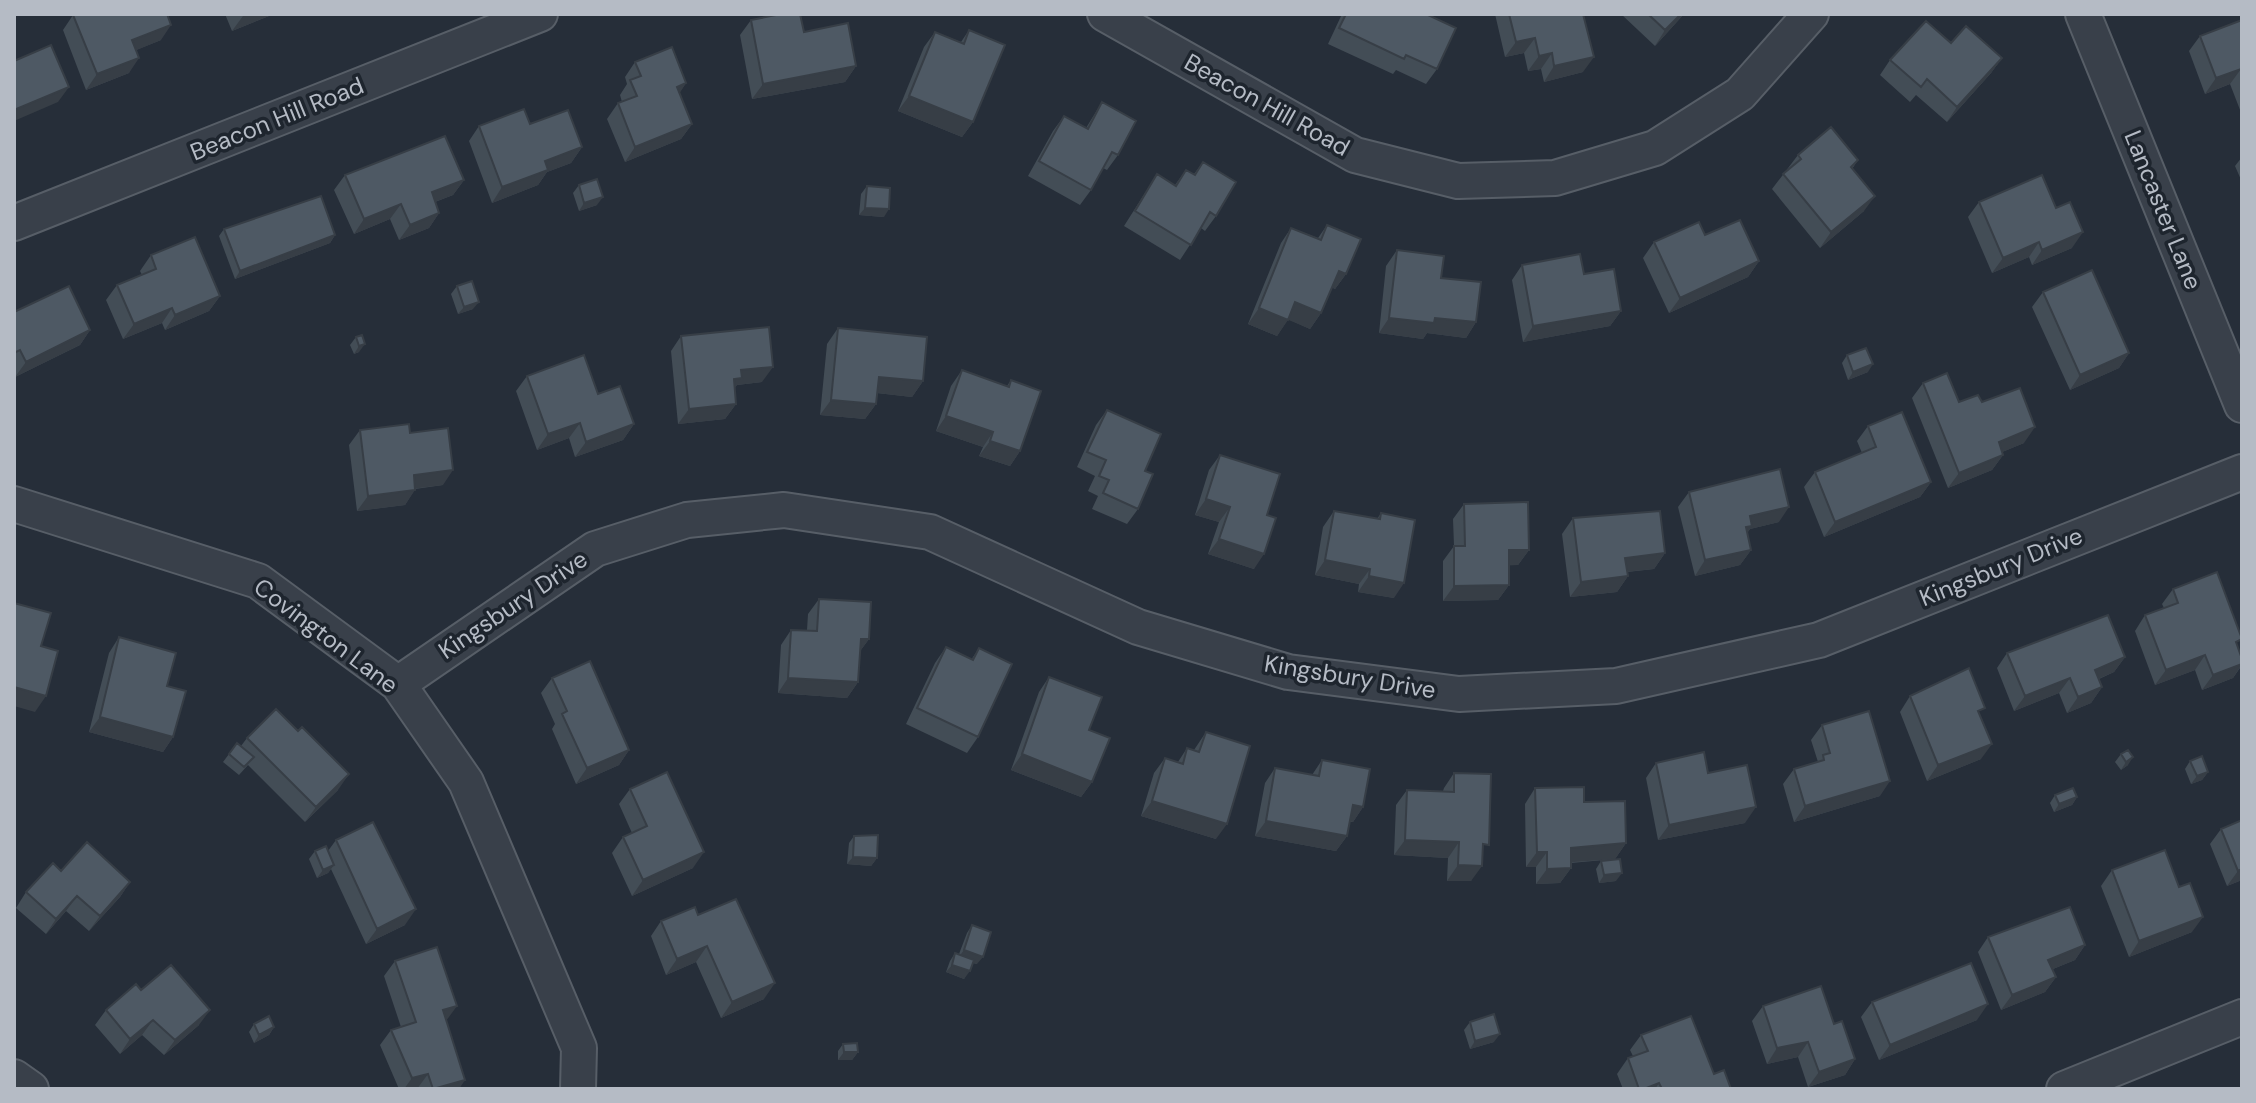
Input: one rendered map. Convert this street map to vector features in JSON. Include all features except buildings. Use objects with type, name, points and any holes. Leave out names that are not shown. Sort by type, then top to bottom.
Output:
[{"type":"street","name":"Beacon Hill Road","points":[[14,223],[540,14]]},
{"type":"street","name":"Beacon Hill Road","points":[[1105,14],[1355,155],[1458,181],[1555,178],[1655,148],[1740,94],[1811,14]]},
{"type":"street","name":"Lancaster Lane","points":[[2083,14],[2242,405]]},
{"type":"street","name":"Kingsbury Drive","points":[[398,684],[595,549],[687,520],[784,510],[930,532],[1138,627],[1288,672],[1459,694],[1616,686],[1819,640],[2242,472]]},
{"type":"street","name":"Covington Lane","points":[[14,504],[258,581],[398,684],[466,782],[579,1048],[578,1089]]},
{"type":"street","points":[[2064,1089],[2242,1017]]},
{"type":"street","points":[[14,1077],[31,1089]]}]
